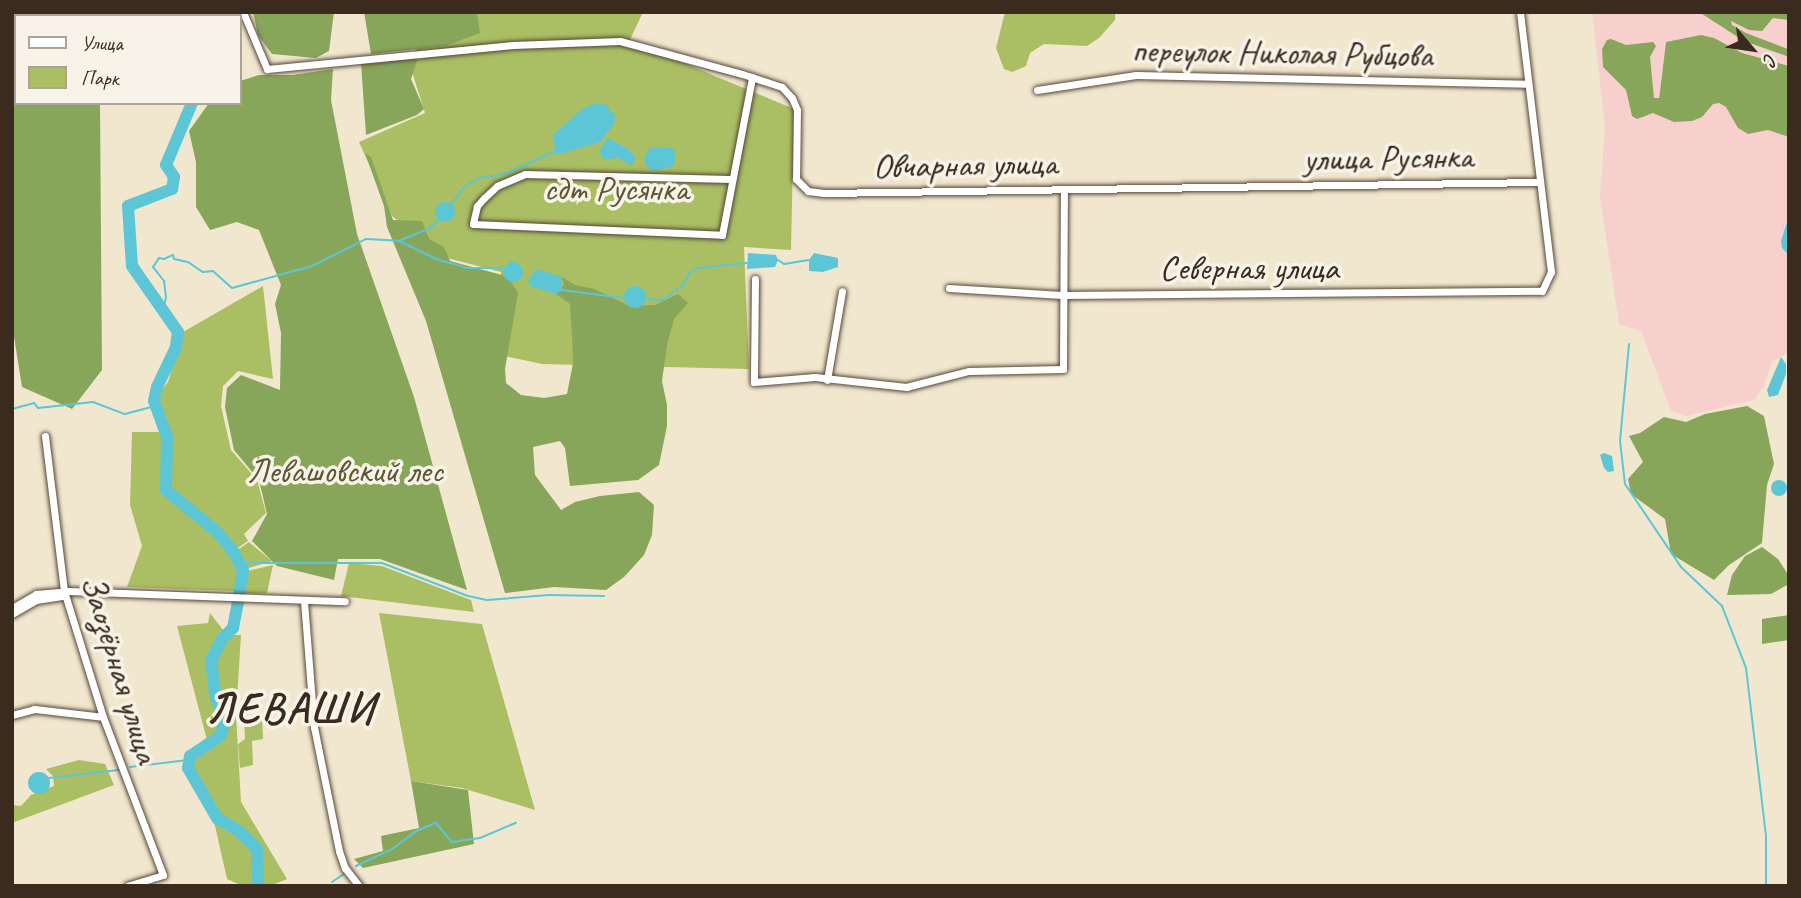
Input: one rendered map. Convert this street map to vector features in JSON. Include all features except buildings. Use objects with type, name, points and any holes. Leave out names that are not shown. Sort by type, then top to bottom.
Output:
[{"type":"street","points":[[243,12],[267,69],[513,45],[620,41],[752,77],[730,179],[722,235],[472,224],[477,205],[484,198],[497,186],[526,174],[730,179]]},
{"type":"street","points":[[1520,12],[1540,181]]},
{"type":"street","name":"переулок Николая Рубцова","points":[[1037,90],[1136,75],[1527,84]]},
{"type":"street","name":"Овчарная улица","points":[[752,77],[782,87],[797,110],[796,179],[808,191],[824,193],[1238,186]]},
{"type":"street","name":"улица Русянка","points":[[1238,186],[1540,181]]},
{"type":"street","name":"Северная улица","points":[[949,288],[1062,295],[1537,292],[1547,286],[1551,272],[1540,181]]},
{"type":"street","points":[[755,279],[754,382],[816,377],[906,387],[969,372],[1063,369],[1064,189]]},
{"type":"street","points":[[827,380],[842,291]]},
{"type":"street","name":"Заозёрная улица","points":[[45,436],[63,593],[103,717],[163,875],[128,886]]},
{"type":"street","points":[[12,614],[36,600],[63,593]]},
{"type":"street","points":[[12,608],[36,594],[63,593],[345,601]]},
{"type":"street","points":[[304,601],[312,707],[321,764],[338,851],[345,868],[359,886]]},
{"type":"street","points":[[12,715],[34,709],[103,717]]},
{"type":"shaded area","points":[[1592,12],[1789,12],[1789,352],[1772,362],[1764,386],[1754,400],[1686,416],[1671,411],[1641,331],[1619,324],[1600,197],[1605,127]]},
{"type":"green space","points":[[12,12],[37,12],[14,14],[12,70]]},
{"type":"green space","points":[[253,12],[334,12],[329,51],[316,58],[272,54],[258,35]]},
{"type":"green space","points":[[364,12],[477,12],[480,33],[445,46],[371,54]]},
{"type":"green space","name":"сдт Русянка","points":[[472,12],[643,12],[627,46],[672,58],[794,109],[791,250],[744,247],[749,369],[542,364],[495,354],[501,272],[443,257],[392,216],[359,142],[425,113],[407,56]]},
{"type":"green space","points":[[1005,12],[1115,12],[1115,20],[1099,38],[1087,46],[1044,44],[1030,53],[1026,66],[1012,72],[1004,69],[996,48]]},
{"type":"green space","points":[[1699,12],[1789,12],[1789,20],[1773,18],[1762,31],[1749,30],[1731,21],[1732,25],[1746,33],[1788,49],[1789,57],[1744,41]]},
{"type":"green space","points":[[1701,35],[1714,38],[1742,53],[1789,66],[1789,137],[1768,130],[1748,134],[1738,128],[1726,107],[1719,103],[1713,104],[1702,117],[1692,121],[1674,122],[1653,113],[1637,119],[1632,116],[1626,90],[1603,67],[1602,49],[1607,40],[1626,45],[1653,42],[1656,46],[1650,57],[1654,98],[1659,98],[1666,42]]},
{"type":"green space","points":[[418,58],[411,79],[424,109],[417,115],[366,135],[361,63]]},
{"type":"green space","name":"Левашовский лес","points":[[333,69],[331,100],[357,234],[414,397],[467,590],[380,559],[338,559],[334,580],[277,566],[252,541],[267,514],[259,480],[234,450],[225,407],[227,388],[241,375],[280,390],[281,333],[275,304],[281,285],[259,230],[237,222],[210,230],[196,207],[196,162],[189,131],[208,105],[242,105],[242,80],[259,75],[292,75]]},
{"type":"green space","points":[[12,81],[14,105],[100,105],[102,370],[72,409],[22,387],[12,324]]},
{"type":"green space","name":"Левашовский лес","points":[[365,153],[371,157],[393,220],[422,221],[429,239],[444,247],[450,261],[502,275],[511,282],[518,293],[505,369],[506,383],[521,395],[544,398],[567,394],[573,363],[572,335],[570,304],[556,294],[564,285],[562,277],[575,285],[595,289],[629,306],[655,305],[678,294],[688,303],[674,319],[667,345],[662,381],[667,405],[667,426],[659,465],[638,480],[570,486],[565,448],[560,441],[533,447],[535,475],[561,510],[575,502],[600,496],[639,492],[654,505],[652,535],[644,555],[624,577],[606,590],[554,587],[505,593],[426,321],[387,227],[384,206]]},
{"type":"green space","points":[[263,286],[273,379],[238,371],[223,386],[221,406],[231,450],[257,480],[266,513],[244,534],[248,541],[236,549],[210,520],[168,488],[170,432],[166,417],[157,409],[159,393],[168,382],[183,332]]},
{"type":"green space","points":[[1747,406],[1764,416],[1774,464],[1767,485],[1762,543],[1729,565],[1714,580],[1671,554],[1665,519],[1631,494],[1628,479],[1643,462],[1629,436],[1640,433],[1664,417],[1686,422],[1705,414]]},
{"type":"green space","points":[[132,432],[163,432],[162,491],[226,545],[239,572],[234,591],[127,587],[142,546],[130,505]]},
{"type":"green space","points":[[249,542],[272,561],[249,568],[242,563],[236,551]]},
{"type":"green space","points":[[1762,547],[1778,559],[1789,576],[1789,584],[1771,594],[1727,595],[1732,575],[1745,556]]},
{"type":"green space","points":[[349,563],[382,566],[471,600],[474,612],[341,596]]},
{"type":"green space","points":[[273,565],[267,593],[240,593],[247,571]]},
{"type":"green space","points":[[210,613],[223,630],[209,661],[212,697],[223,716],[214,737],[207,740],[177,626],[208,623]]},
{"type":"green space","points":[[379,613],[482,624],[535,810],[462,788],[411,781]]},
{"type":"green space","points":[[1789,615],[1789,640],[1762,644],[1762,619]]},
{"type":"green space","points":[[228,635],[241,635],[236,715],[241,802],[287,879],[270,886],[243,886],[227,879],[215,826],[192,772],[192,760],[223,739],[228,716],[233,715],[219,700],[215,689],[215,654]]},
{"type":"green space","points":[[262,714],[263,739],[252,741],[253,765],[240,768],[238,744],[245,739],[244,717]]},
{"type":"green space","points":[[79,760],[105,764],[114,785],[12,823],[12,805],[21,806],[31,795],[54,786],[53,776],[46,769]]},
{"type":"green space","points":[[411,781],[468,790],[474,844],[363,868],[354,859],[383,851],[381,836],[419,828]]},
{"type":"water","points":[[43,12],[226,12],[226,14]]},
{"type":"water","points":[[595,103],[607,105],[610,112],[616,114],[613,125],[600,142],[556,155],[553,135],[582,109]]},
{"type":"water","points":[[607,138],[627,148],[635,156],[634,163],[630,165],[618,158],[604,159],[599,152]]},
{"type":"water","points":[[650,147],[672,148],[675,152],[674,166],[654,171],[647,167],[644,158]]},
{"type":"water","points":[[445,202],[452,205],[455,212],[452,219],[445,222],[438,219],[435,212],[438,205]]},
{"type":"water","points":[[1789,216],[1789,255],[1782,248],[1781,241]]},
{"type":"water","points":[[748,253],[776,255],[778,260],[775,267],[747,269]]},
{"type":"water","points":[[814,253],[838,258],[838,267],[823,272],[809,271],[809,260]]},
{"type":"water","points":[[513,262],[520,265],[523,272],[520,279],[513,282],[506,279],[503,272],[506,265]]},
{"type":"water","points":[[536,269],[562,277],[562,290],[556,294],[530,286],[528,281]]},
{"type":"water","points":[[631,286],[639,286],[646,293],[646,301],[639,308],[631,308],[624,301],[624,293]]},
{"type":"water","points":[[1781,357],[1786,364],[1786,374],[1778,395],[1769,397],[1767,390]]},
{"type":"water","points":[[1604,453],[1612,456],[1614,471],[1608,472],[1604,468],[1600,455]]},
{"type":"water","points":[[1779,480],[1785,482],[1785,494],[1779,496],[1773,494],[1771,488],[1773,482]]},
{"type":"water","points":[[39,772],[47,775],[50,783],[47,791],[39,794],[31,791],[28,783],[31,775]]},
{"type":"waterway","points":[[191,105],[166,165],[174,177],[172,189],[128,206],[132,266],[178,332],[176,347],[157,387],[154,401],[167,437],[166,490],[217,532],[233,551],[243,570],[239,595]]},
{"type":"waterway","points":[[451,205],[464,187],[479,178],[505,174],[555,151]]},
{"type":"waterway","points":[[401,240],[430,228],[439,219]]},
{"type":"waterway","points":[[163,311],[166,297],[164,281],[153,267],[159,258],[173,255],[174,259],[188,262],[203,272],[213,271],[232,288],[312,266],[366,239],[399,241],[436,259],[468,268],[503,268]]},
{"type":"waterway","points":[[778,260],[784,264],[809,260]]},
{"type":"waterway","points":[[647,299],[663,300],[683,285],[689,273],[697,268],[747,263]]},
{"type":"waterway","points":[[562,290],[623,298]]},
{"type":"waterway","points":[[1629,344],[1620,441],[1625,484],[1681,567],[1722,606],[1746,668],[1766,835],[1766,886]]},
{"type":"waterway","points":[[12,409],[34,403],[38,408],[93,402],[125,414],[154,406]]},
{"type":"waterway","points":[[242,563],[382,563],[468,596],[487,600],[549,595],[604,596]]},
{"type":"waterway","points":[[238,602],[233,628],[222,639],[211,661],[215,696],[226,719],[220,736],[190,756],[188,768],[217,818],[239,831],[257,849],[258,886]]},
{"type":"waterway","points":[[130,767],[188,760]]},
{"type":"waterway","points":[[49,778],[119,770]]},
{"type":"waterway","points":[[356,866],[391,850],[416,831],[436,823],[452,842],[480,838],[516,823]]},
{"type":"waterway","points":[[332,882],[344,874]]},
{"type":"district","name":"ЛЕВАШИ","points":[[291,709]]}]
